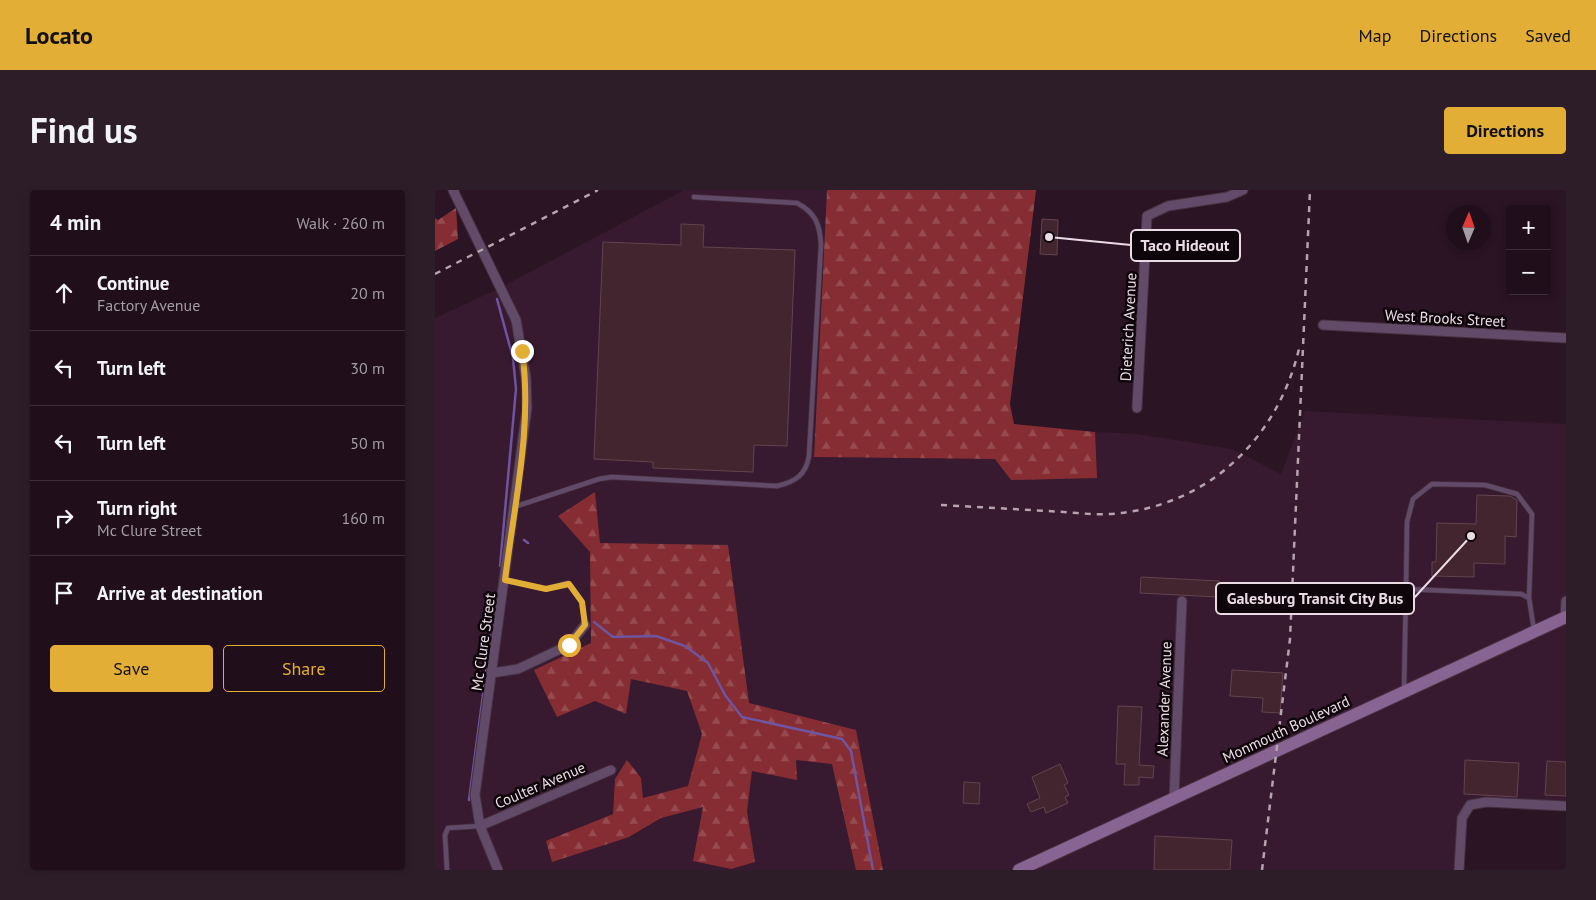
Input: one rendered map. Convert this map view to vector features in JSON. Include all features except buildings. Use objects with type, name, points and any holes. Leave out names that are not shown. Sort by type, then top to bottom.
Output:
[{"type":"street","name":"Mc Clure Street","points":[[453,190],[502,287],[516,320],[526,378],[527,408],[475,795],[480,826],[498,870]]},
{"type":"street","name":"Dieterich Avenue","points":[[1137,408],[1147,216],[1168,206],[1227,198],[1243,190]]},
{"type":"street","name":"West Brooks Street","points":[[1323,325],[1566,338]]},
{"type":"street","name":"Alexander Avenue","points":[[1173,798],[1181,601]]},
{"type":"street","points":[[1566,601],[1566,617]]},
{"type":"street","name":"Monmouth Boulevard","points":[[1019,870],[1566,617]]},
{"type":"street","points":[[492,673],[519,669],[569,645],[585,625]]},
{"type":"street","name":"Coulter Avenue","points":[[480,826],[611,770]]},
{"type":"street","points":[[1459,870],[1462,818],[1469,805],[1486,802],[1566,806]]},
{"type":"lane","points":[[514,507],[599,479],[612,477],[777,486],[790,483],[804,470],[809,456],[821,255],[818,223],[807,208],[797,203],[694,197]]},
{"type":"lane","points":[[1404,692],[1407,522],[1413,499],[1432,484],[1485,485],[1517,494],[1532,514],[1529,598],[1534,632]]},
{"type":"lane","points":[[505,580],[546,589],[569,584],[582,602],[585,625]]},
{"type":"lane","points":[[1406,589],[1521,594],[1529,598]]},
{"type":"lane","points":[[447,870],[445,834],[448,828],[480,826]]},
{"type":"shaded area","points":[[684,190],[827,190],[814,457],[995,459],[1095,432],[1137,434],[1232,449],[1281,474],[1305,411],[1566,424],[1566,806],[1470,805],[1462,818],[1459,870],[435,870],[435,318],[502,287]]},
{"type":"green space","points":[[827,190],[1036,190],[1010,404],[1014,424],[1095,432],[1097,478],[1011,480],[995,459],[814,457]]},
{"type":"green space","points":[[456,208],[458,239],[435,251],[435,218],[438,220]]},
{"type":"green space","points":[[595,492],[600,543],[728,545],[749,703],[856,730],[883,870],[856,870],[832,764],[796,760],[797,780],[752,771],[747,811],[755,862],[731,869],[693,861],[703,807],[661,818],[629,837],[552,862],[546,841],[613,814],[615,779],[627,760],[641,778],[643,798],[688,786],[702,734],[687,691],[631,679],[626,714],[595,701],[557,717],[534,670],[591,643],[590,552],[558,516]]},
{"type":"waterway","points":[[497,299],[513,358],[516,389],[500,566]]},
{"type":"waterway","points":[[524,540],[528,543]]},
{"type":"waterway","points":[[469,800],[496,597]]},
{"type":"waterway","points":[[594,622],[613,637],[656,636],[685,646],[708,663],[725,695],[742,717],[842,739],[851,751],[873,870]]},
{"type":"railway","points":[[435,274],[598,190]]},
{"type":"railway","points":[[1262,870],[1290,639],[1310,190]]},
{"type":"railway","points":[[941,505],[1111,514],[1146,509],[1178,498],[1207,483],[1233,463],[1255,439],[1274,412],[1289,382],[1299,349]]},
{"type":"place","name":"Taco Hideout","points":[[1049,237]]},
{"type":"place","name":"Galesburg Transit City Bus","points":[[1471,536]]},
{"type":"route","points":[[522,351],[526,378],[527,408],[505,580],[546,589],[569,584],[582,602],[585,625],[569,645]]}]
